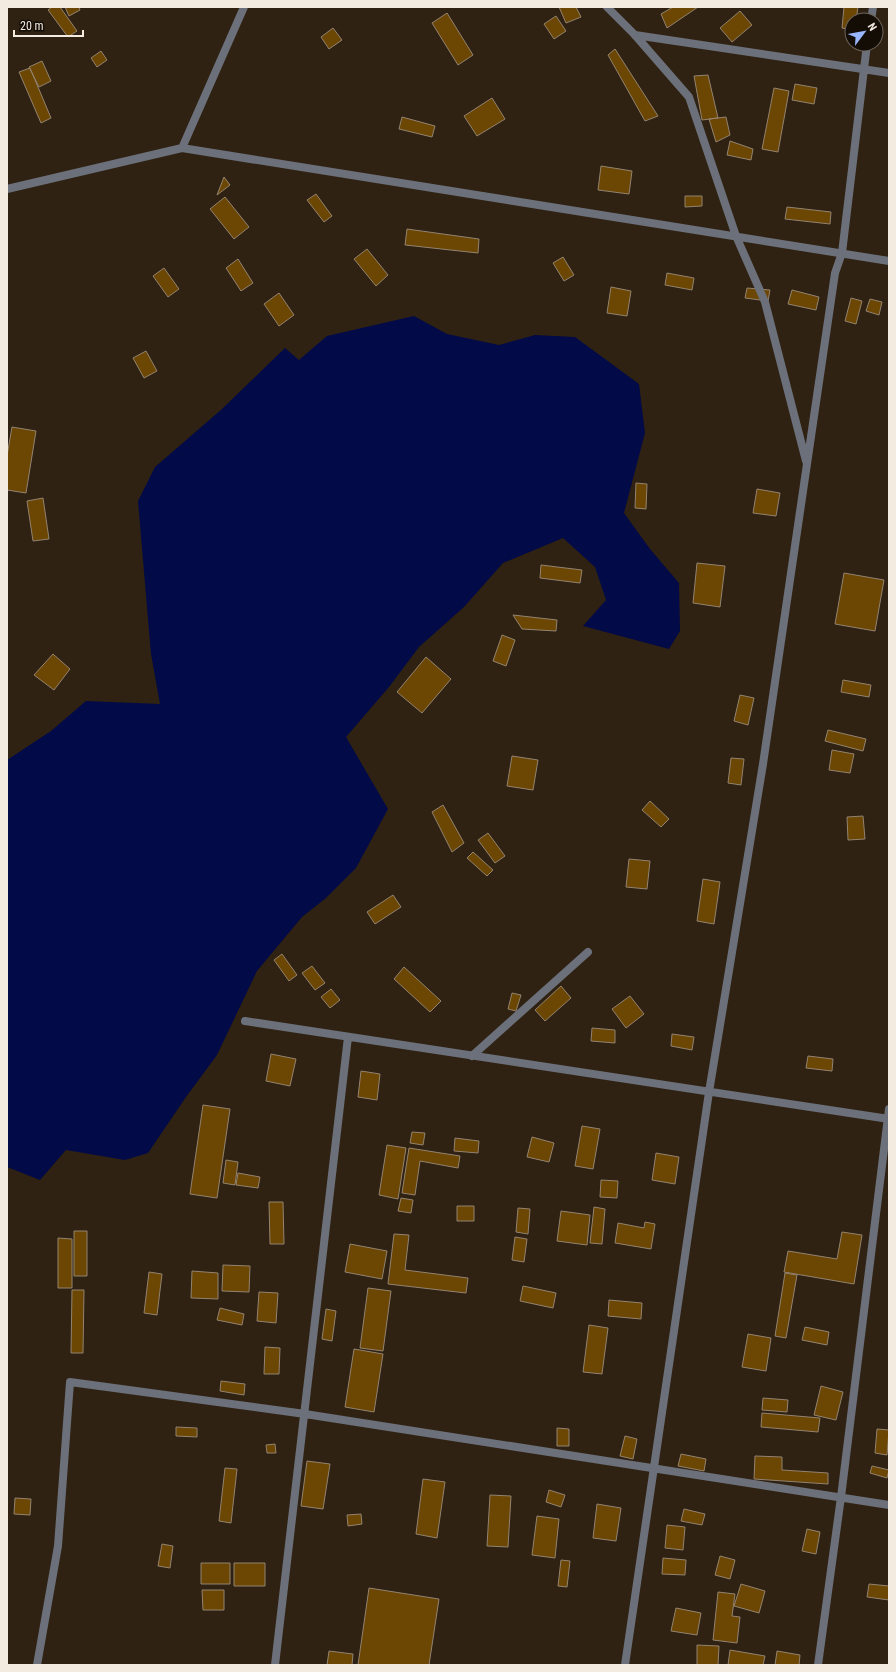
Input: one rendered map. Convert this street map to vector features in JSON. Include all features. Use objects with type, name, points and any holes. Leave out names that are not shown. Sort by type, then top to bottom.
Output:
[{"type":"street","points":[[182,148],[244,7]]},
{"type":"street","points":[[607,7],[635,35],[689,97],[736,236],[765,302],[807,465]]},
{"type":"street","points":[[635,35],[889,73]]},
{"type":"street","points":[[625,1665],[709,1092],[763,764],[835,273],[842,253],[867,52]]},
{"type":"street","points":[[7,189],[182,148],[889,261]]},
{"type":"street","points":[[472,1056],[588,952]]},
{"type":"street","points":[[245,1021],[888,1119]]},
{"type":"street","points":[[275,1665],[348,1037]]},
{"type":"street","points":[[818,1665],[841,1497],[889,1108]]},
{"type":"street","points":[[37,1665],[58,1546],[70,1382],[305,1414],[889,1505]]},
{"type":"shaded area","points":[[414,316],[447,334],[499,345],[535,335],[575,337],[639,384],[645,433],[624,513],[650,549],[679,583],[680,631],[669,649],[583,626],[606,600],[595,567],[563,538],[503,563],[464,607],[419,647],[389,687],[346,737],[388,809],[356,868],[326,898],[302,917],[257,971],[217,1055],[148,1153],[125,1160],[66,1150],[40,1180],[7,1167],[7,760],[51,731],[86,701],[160,704],[151,654],[138,501],[155,467],[222,409],[285,348],[299,360],[327,336]]},
{"type":"building","points":[[52,7],[60,7],[77,31],[68,37],[48,10]]},
{"type":"building","points":[[65,7],[79,7],[80,10],[69,16]]},
{"type":"building","points":[[559,7],[576,7],[581,17],[566,23]]},
{"type":"building","points":[[673,7],[698,7],[667,28],[661,14]]},
{"type":"building","points":[[844,7],[858,7],[857,12],[844,12],[844,28],[842,28]]},
{"type":"building","points":[[740,11],[752,25],[732,42],[720,28]]},
{"type":"building","points":[[447,13],[473,55],[458,65],[432,23]]},
{"type":"building","points":[[556,16],[566,31],[554,39],[544,24]]},
{"type":"building","points":[[333,28],[342,40],[329,49],[321,37]]},
{"type":"building","points":[[615,49],[658,116],[645,121],[608,55]]},
{"type":"building","points":[[101,51],[107,60],[97,67],[91,58]]},
{"type":"building","points":[[42,61],[51,81],[39,87],[29,67]]},
{"type":"building","points":[[30,68],[51,118],[41,123],[19,72]]},
{"type":"building","points":[[708,75],[718,118],[702,120],[694,76]]},
{"type":"building","points":[[795,84],[817,88],[814,104],[792,100]]},
{"type":"building","points":[[774,88],[789,91],[778,152],[762,149]]},
{"type":"building","points":[[492,98],[505,119],[477,136],[464,116]]},
{"type":"building","points":[[402,117],[435,126],[432,137],[399,129]]},
{"type":"building","points":[[726,117],[730,135],[716,142],[709,119]]},
{"type":"building","points":[[730,141],[753,149],[751,160],[727,155]]},
{"type":"building","points":[[601,166],[632,171],[629,194],[598,190]]},
{"type":"building","points":[[224,177],[230,185],[217,195]]},
{"type":"building","points":[[316,194],[332,216],[324,222],[307,200]]},
{"type":"building","points":[[685,196],[702,196],[702,206],[685,207]]},
{"type":"building","points":[[225,197],[249,227],[234,239],[210,209]]},
{"type":"building","points":[[787,207],[831,212],[830,224],[785,219]]},
{"type":"building","points":[[407,229],[479,239],[478,253],[405,245]]},
{"type":"building","points":[[367,249],[388,275],[376,286],[354,259]]},
{"type":"building","points":[[563,257],[574,275],[564,281],[553,263]]},
{"type":"building","points":[[238,259],[253,283],[241,291],[226,268]]},
{"type":"building","points":[[164,268],[179,289],[168,297],[153,276]]},
{"type":"building","points":[[667,273],[694,278],[692,290],[665,285]]},
{"type":"building","points":[[611,287],[631,291],[627,316],[607,313]]},
{"type":"building","points":[[747,288],[770,290],[768,301],[745,298]]},
{"type":"building","points":[[792,290],[819,297],[816,310],[788,304]]},
{"type":"building","points":[[279,293],[294,315],[279,326],[264,304]]},
{"type":"building","points":[[851,298],[862,301],[856,324],[845,321]]},
{"type":"building","points":[[870,299],[882,302],[879,315],[866,311]]},
{"type":"building","points":[[146,351],[157,371],[144,378],[133,358]]},
{"type":"building","points":[[12,427],[36,431],[26,493],[7,490],[7,456]]},
{"type":"building","points":[[636,483],[647,484],[646,509],[635,508]]},
{"type":"building","points":[[757,489],[780,493],[776,516],[753,513]]},
{"type":"building","points":[[43,498],[49,539],[33,541],[27,501]]},
{"type":"building","points":[[697,563],[725,566],[720,607],[693,603]]},
{"type":"building","points":[[541,565],[582,570],[580,583],[540,578]]},
{"type":"building","points":[[844,573],[884,580],[875,631],[835,624]]},
{"type":"building","points":[[513,615],[557,620],[556,631],[522,629]]},
{"type":"building","points":[[502,635],[515,640],[506,666],[493,661]]},
{"type":"building","points":[[53,654],[70,669],[54,690],[34,675]]},
{"type":"building","points":[[426,657],[451,679],[422,713],[397,692]]},
{"type":"building","points":[[843,680],[871,685],[869,697],[841,692]]},
{"type":"building","points":[[740,695],[754,698],[748,725],[734,721]]},
{"type":"building","points":[[828,730],[866,739],[863,751],[825,741]]},
{"type":"building","points":[[832,750],[854,754],[850,773],[829,770]]},
{"type":"building","points":[[512,756],[538,760],[533,790],[507,786]]},
{"type":"building","points":[[731,758],[744,759],[741,785],[728,783]]},
{"type":"building","points":[[650,801],[669,819],[661,827],[642,810]]},
{"type":"building","points":[[443,805],[464,843],[452,852],[432,812]]},
{"type":"building","points":[[863,816],[865,839],[848,840],[847,817]]},
{"type":"building","points":[[488,833],[505,856],[495,863],[478,840]]},
{"type":"building","points":[[473,852],[493,870],[487,876],[467,858]]},
{"type":"building","points":[[629,859],[650,861],[647,889],[626,887]]},
{"type":"building","points":[[703,879],[720,882],[714,924],[697,921]]},
{"type":"building","points":[[393,895],[401,907],[375,924],[367,912]]},
{"type":"building","points":[[282,954],[297,975],[289,981],[274,960]]},
{"type":"building","points":[[312,966],[325,983],[315,990],[302,973]]},
{"type":"building","points":[[404,967],[441,1001],[430,1012],[394,979]]},
{"type":"building","points":[[561,986],[571,998],[545,1021],[535,1010]]},
{"type":"building","points":[[331,989],[340,1000],[330,1008],[321,997]]},
{"type":"building","points":[[512,993],[521,995],[516,1011],[508,1009]]},
{"type":"building","points":[[630,996],[644,1014],[626,1028],[612,1009]]},
{"type":"building","points":[[592,1028],[615,1030],[615,1043],[591,1041]]},
{"type":"building","points":[[672,1034],[694,1037],[692,1050],[671,1046]]},
{"type":"building","points":[[271,1054],[296,1059],[290,1086],[266,1081]]},
{"type":"building","points":[[808,1056],[833,1059],[832,1071],[806,1068]]},
{"type":"building","points":[[361,1071],[380,1074],[377,1100],[358,1097]]},
{"type":"building","points":[[203,1105],[230,1109],[217,1198],[190,1194]]},
{"type":"building","points":[[582,1126],[600,1129],[593,1169],[575,1166]]},
{"type":"building","points":[[412,1132],[425,1133],[423,1145],[410,1143]]},
{"type":"building","points":[[532,1137],[554,1143],[549,1162],[527,1157]]},
{"type":"building","points":[[455,1138],[479,1141],[478,1153],[454,1151]]},
{"type":"building","points":[[387,1145],[406,1148],[398,1199],[379,1195]]},
{"type":"building","points":[[409,1148],[460,1156],[458,1168],[420,1161],[415,1195],[402,1193]]},
{"type":"building","points":[[656,1153],[679,1157],[675,1184],[652,1180]]},
{"type":"building","points":[[226,1160],[238,1162],[235,1185],[223,1183]]},
{"type":"building","points":[[238,1173],[260,1177],[258,1188],[236,1185]]},
{"type":"building","points":[[601,1180],[618,1181],[617,1198],[600,1197]]},
{"type":"building","points":[[401,1198],[413,1200],[411,1213],[398,1211]]},
{"type":"building","points":[[269,1202],[283,1202],[284,1244],[270,1244]]},
{"type":"building","points":[[457,1206],[474,1206],[474,1221],[457,1221]]},
{"type":"building","points":[[594,1207],[605,1209],[602,1244],[590,1243]]},
{"type":"building","points":[[518,1208],[530,1209],[528,1234],[516,1232]]},
{"type":"building","points":[[561,1211],[590,1215],[587,1245],[557,1241]]},
{"type":"building","points":[[645,1222],[655,1224],[651,1249],[615,1243],[618,1223],[644,1228]]},
{"type":"building","points":[[74,1231],[87,1231],[87,1276],[74,1276]]},
{"type":"building","points":[[842,1232],[862,1235],[854,1284],[784,1272],[788,1251],[837,1259]]},
{"type":"building","points":[[394,1234],[409,1235],[405,1270],[468,1278],[466,1293],[388,1284]]},
{"type":"building","points":[[515,1237],[527,1239],[524,1262],[512,1260]]},
{"type":"building","points":[[58,1238],[72,1239],[72,1288],[58,1288]]},
{"type":"building","points":[[350,1244],[387,1251],[382,1279],[345,1272]]},
{"type":"building","points":[[223,1265],[250,1266],[249,1292],[222,1291]]},
{"type":"building","points":[[192,1271],[218,1273],[218,1299],[191,1298]]},
{"type":"building","points":[[149,1272],[162,1274],[157,1315],[144,1313]]},
{"type":"building","points":[[785,1273],[797,1275],[786,1338],[775,1336]]},
{"type":"building","points":[[523,1286],[556,1293],[553,1308],[520,1301]]},
{"type":"building","points":[[368,1288],[391,1291],[383,1351],[360,1348]]},
{"type":"building","points":[[72,1290],[84,1290],[83,1353],[71,1353]]},
{"type":"building","points":[[259,1292],[278,1293],[276,1323],[257,1321]]},
{"type":"building","points":[[609,1300],[642,1303],[641,1319],[608,1316]]},
{"type":"building","points":[[220,1308],[244,1314],[242,1325],[217,1320]]},
{"type":"building","points":[[326,1309],[336,1311],[332,1341],[322,1339]]},
{"type":"building","points":[[589,1325],[608,1328],[602,1374],[583,1372]]},
{"type":"building","points":[[805,1327],[829,1332],[827,1345],[802,1340]]},
{"type":"building","points":[[748,1334],[771,1338],[766,1371],[742,1367]]},
{"type":"building","points":[[265,1347],[280,1348],[279,1374],[264,1374]]},
{"type":"building","points":[[354,1349],[383,1354],[374,1412],[345,1407]]},
{"type":"building","points":[[221,1381],[245,1384],[244,1395],[220,1391]]},
{"type":"building","points":[[821,1386],[843,1392],[836,1420],[814,1415]]},
{"type":"building","points":[[763,1398],[788,1400],[787,1412],[762,1410]]},
{"type":"building","points":[[762,1413],[820,1418],[818,1432],[761,1427]]},
{"type":"building","points":[[176,1427],[197,1428],[197,1437],[176,1436]]},
{"type":"building","points":[[557,1428],[569,1429],[569,1446],[557,1446]]},
{"type":"building","points":[[877,1429],[889,1430],[887,1455],[875,1453]]},
{"type":"building","points":[[625,1436],[637,1439],[633,1459],[620,1456]]},
{"type":"building","points":[[275,1444],[276,1453],[267,1453],[266,1445]]},
{"type":"building","points":[[681,1454],[706,1459],[704,1471],[678,1466]]},
{"type":"building","points":[[755,1456],[782,1457],[782,1470],[828,1473],[828,1484],[754,1479]]},
{"type":"building","points":[[307,1461],[330,1464],[323,1509],[301,1506]]},
{"type":"building","points":[[872,1466],[889,1470],[887,1478],[870,1473]]},
{"type":"building","points":[[225,1468],[237,1469],[231,1523],[219,1521]]},
{"type":"building","points":[[423,1479],[445,1482],[437,1538],[416,1534]]},
{"type":"building","points":[[549,1490],[565,1495],[561,1507],[546,1502]]},
{"type":"building","points":[[490,1495],[511,1496],[508,1547],[487,1546]]},
{"type":"building","points":[[15,1498],[31,1499],[30,1515],[14,1514]]},
{"type":"building","points":[[597,1504],[621,1508],[616,1541],[593,1538]]},
{"type":"building","points":[[684,1509],[705,1514],[702,1525],[681,1521]]},
{"type":"building","points":[[361,1514],[362,1524],[348,1526],[347,1515]]},
{"type":"building","points":[[537,1516],[559,1519],[555,1558],[532,1555]]},
{"type":"building","points":[[667,1525],[685,1527],[683,1550],[665,1548]]},
{"type":"building","points":[[807,1529],[820,1532],[816,1554],[802,1551]]},
{"type":"building","points":[[162,1544],[173,1546],[170,1568],[158,1566]]},
{"type":"building","points":[[720,1556],[735,1560],[730,1579],[715,1575]]},
{"type":"building","points":[[663,1558],[686,1560],[685,1575],[662,1574]]},
{"type":"building","points":[[561,1560],[570,1561],[567,1587],[558,1586]]},
{"type":"building","points":[[201,1563],[230,1563],[230,1584],[201,1584]]},
{"type":"building","points":[[234,1563],[265,1563],[265,1586],[234,1586]]},
{"type":"building","points":[[741,1584],[765,1591],[759,1613],[734,1606]]},
{"type":"building","points":[[869,1584],[889,1586],[889,1600],[867,1597]]},
{"type":"building","points":[[369,1588],[439,1599],[429,1665],[358,1665]]},
{"type":"building","points":[[202,1590],[224,1590],[224,1610],[203,1610]]},
{"type":"building","points":[[718,1592],[735,1594],[732,1616],[740,1617],[737,1643],[713,1640]]},
{"type":"building","points":[[676,1608],[701,1613],[697,1635],[671,1631]]},
{"type":"building","points":[[697,1645],[719,1646],[718,1665],[697,1665]]},
{"type":"building","points":[[730,1650],[765,1656],[763,1665],[728,1665]]},
{"type":"building","points":[[329,1651],[353,1654],[352,1665],[327,1665]]},
{"type":"building","points":[[777,1651],[800,1655],[799,1665],[775,1665]]}]
